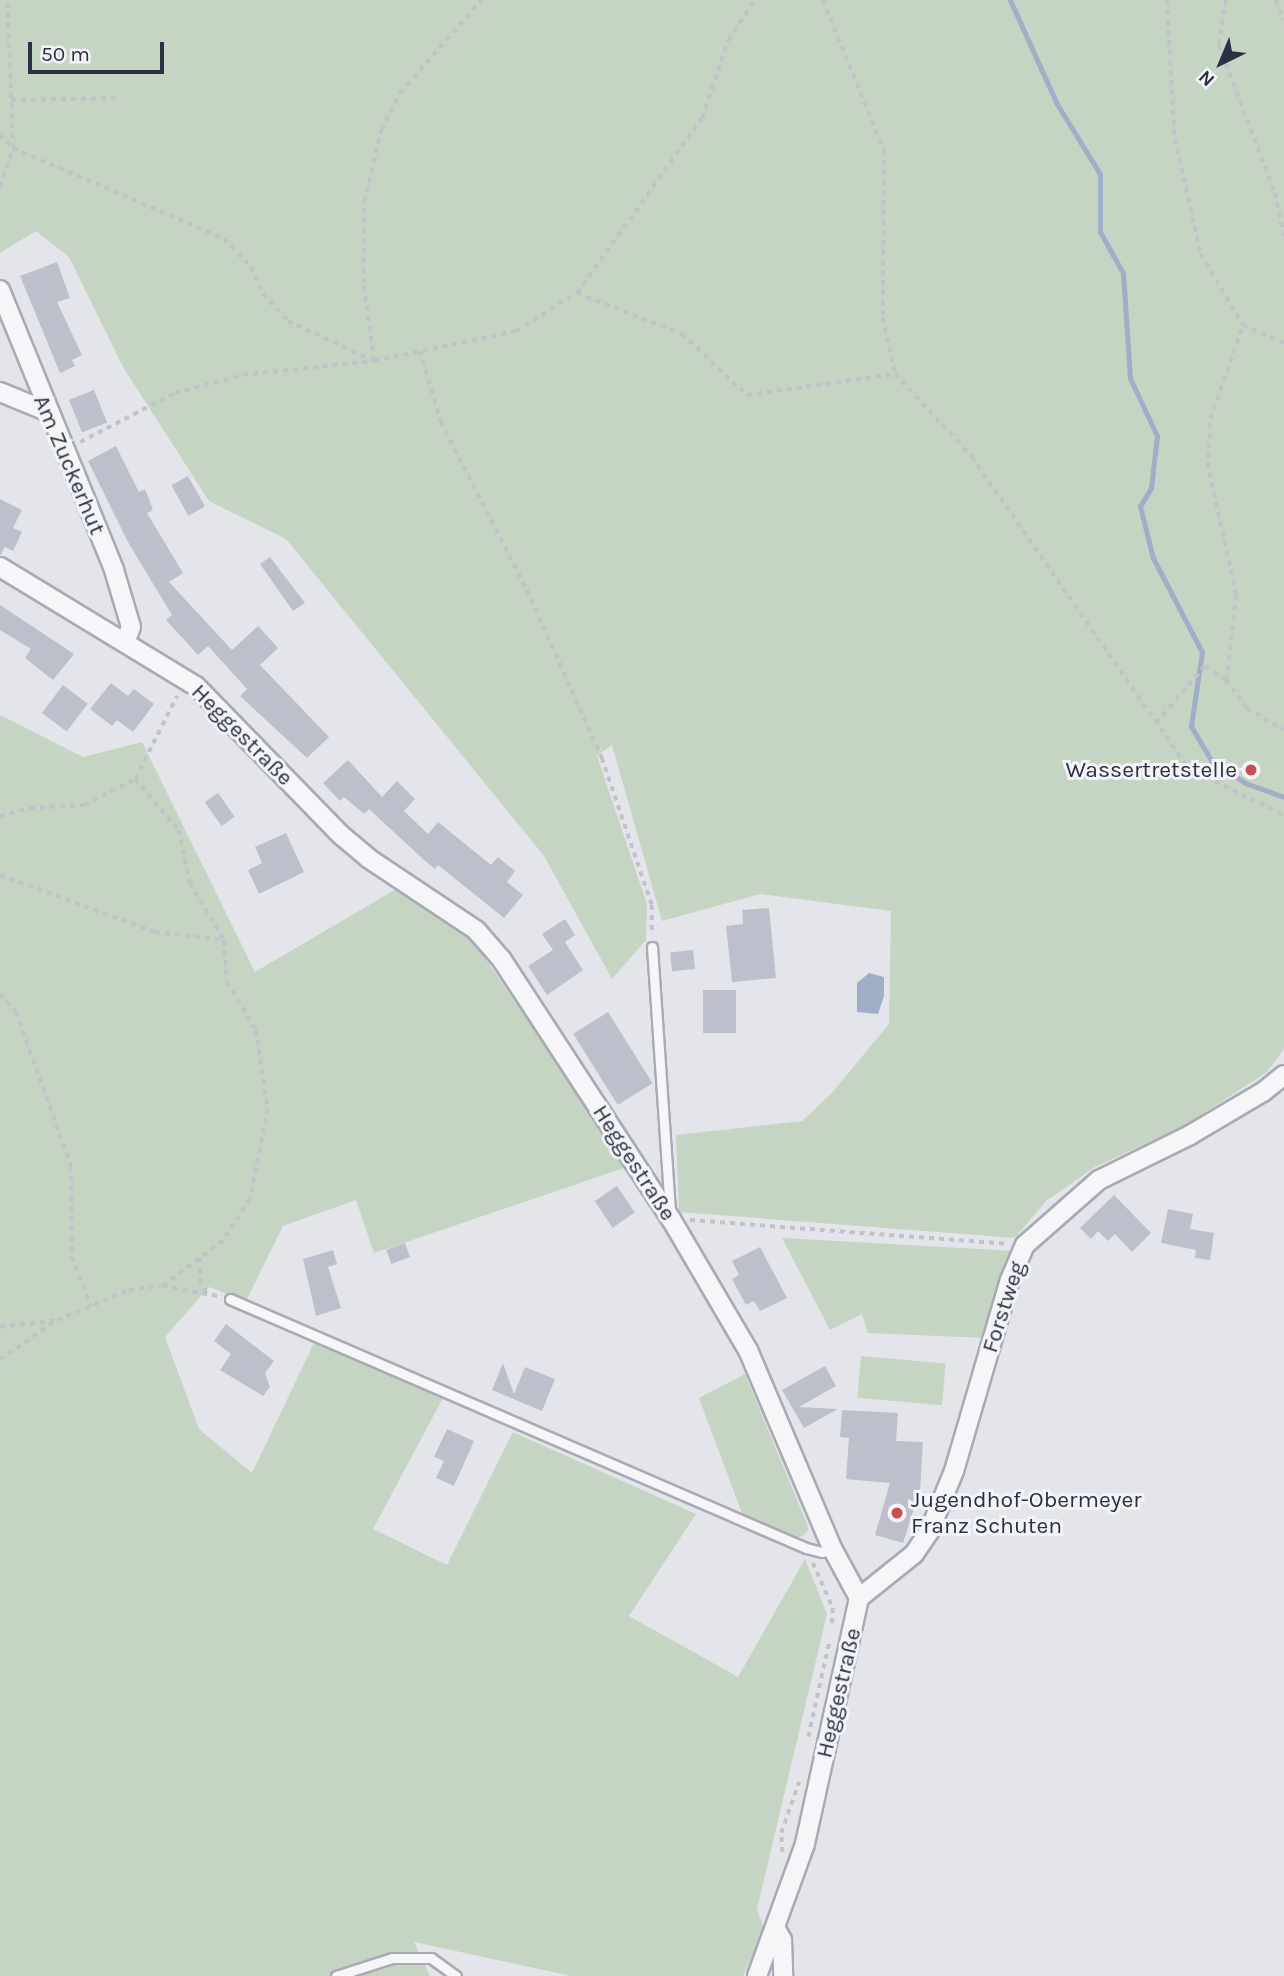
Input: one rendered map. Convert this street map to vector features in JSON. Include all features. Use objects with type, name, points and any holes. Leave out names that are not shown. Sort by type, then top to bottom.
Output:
[{"type":"street","name":"Am Zuckerhut","points":[[0,290],[46,411],[114,570],[131,627],[127,640]]},
{"type":"street","points":[[0,392],[46,411]]},
{"type":"street","name":"Heggestraße","points":[[0,567],[127,640],[187,680],[359,850],[476,930],[502,960],[671,1219],[748,1350],[832,1548],[859,1598],[805,1844],[757,1976]]},
{"type":"street","name":"Forstweg","points":[[859,1598],[914,1554],[929,1532],[954,1471],[1010,1280],[1026,1245],[1059,1211],[1099,1180],[1190,1135],[1284,1075]]},
{"type":"street","points":[[776,1928],[782,1940],[783,1976]]},
{"type":"lane","points":[[652,947],[671,1219]]},
{"type":"lane","points":[[230,1300],[806,1548],[822,1552],[832,1548]]},
{"type":"lane","points":[[336,1976],[392,1958],[431,1958],[456,1976]]},
{"type":"path","points":[[0,187],[13,148],[7,0]]},
{"type":"path","points":[[374,360],[363,283],[364,202],[381,130],[400,93],[481,0]]},
{"type":"path","points":[[62,450],[175,393],[243,375],[374,360],[516,331],[578,293],[702,118],[728,40],[755,0]]},
{"type":"path","points":[[823,0],[884,150],[883,318],[895,374],[972,457],[1188,768],[1284,815]]},
{"type":"path","points":[[1167,0],[1175,139],[1201,254],[1243,325],[1284,343]]},
{"type":"path","points":[[1226,0],[1219,45],[1275,193],[1284,236]]},
{"type":"path","points":[[1276,0],[1284,19]]},
{"type":"path","points":[[11,100],[120,98]]},
{"type":"path","points":[[0,135],[13,148],[223,239],[251,267],[263,294],[288,321],[374,360]]},
{"type":"path","points":[[578,293],[682,334],[747,395],[895,374]]},
{"type":"path","points":[[1226,680],[1236,595],[1208,468],[1210,419],[1243,325]]},
{"type":"path","points":[[420,351],[441,422],[527,590],[602,758],[652,905],[652,947]]},
{"type":"path","points":[[1156,723],[1205,666],[1226,680],[1247,708],[1284,730]]},
{"type":"path","points":[[0,816],[30,808],[84,805],[135,779],[187,680]]},
{"type":"path","points":[[135,779],[179,830],[190,883],[224,940],[226,982],[256,1030],[268,1109],[250,1199],[223,1241],[163,1286]]},
{"type":"path","points":[[0,874],[155,932],[224,940]]},
{"type":"path","points":[[0,994],[16,1013],[71,1166],[72,1257],[91,1306]]},
{"type":"path","points":[[671,1219],[1026,1245]]},
{"type":"path","points":[[200,1258],[200,1279],[206,1293]]},
{"type":"path","points":[[0,1360],[57,1320],[129,1290],[163,1286],[230,1300]]},
{"type":"path","points":[[0,1327],[57,1320]]},
{"type":"path","points":[[806,1548],[833,1608],[833,1625],[806,1748]]},
{"type":"path","points":[[783,1864],[781,1833],[801,1775]]},
{"type":"green space","points":[[0,0],[1284,0],[1284,1049],[1267,1072],[1184,1126],[1095,1167],[1046,1201],[1015,1238],[679,1212],[676,1135],[802,1121],[831,1094],[889,1024],[891,911],[760,894],[662,921],[612,745],[597,756],[647,904],[646,940],[612,979],[544,856],[286,539],[209,501],[123,367],[69,257],[36,231],[0,253]]},
{"type":"green space","points":[[0,715],[83,757],[142,742],[255,972],[398,888],[462,933],[479,949],[627,1167],[374,1253],[356,1200],[283,1226],[246,1301],[209,1287],[165,1337],[199,1429],[252,1473],[314,1343],[443,1398],[373,1529],[447,1565],[513,1432],[696,1514],[629,1616],[738,1677],[805,1559],[827,1614],[757,1909],[764,1929],[743,1976],[571,1976],[414,1942],[430,1976],[0,1976]]},
{"type":"green space","points":[[782,1238],[1014,1251],[985,1338],[868,1333],[862,1314],[830,1330]]},
{"type":"green space","points":[[861,1356],[946,1363],[942,1405],[857,1398]]},
{"type":"green space","points":[[745,1374],[809,1529],[803,1536],[795,1538],[743,1516],[699,1398]]},
{"type":"water","points":[[869,973],[884,977],[884,996],[878,1014],[857,1012],[857,983]]},
{"type":"building","points":[[57,262],[70,298],[57,302],[82,355],[72,360],[75,366],[60,373],[20,276]]},
{"type":"building","points":[[94,390],[107,422],[82,433],[69,400]]},
{"type":"building","points":[[116,446],[139,492],[145,489],[153,510],[147,513],[183,573],[169,582],[232,650],[258,626],[278,648],[260,665],[329,737],[307,758],[240,696],[247,689],[208,646],[198,655],[166,620],[172,615],[128,542],[88,461]]},
{"type":"building","points":[[188,476],[205,507],[188,516],[171,485]]},
{"type":"building","points":[[0,499],[22,510],[13,528],[22,532],[13,551],[5,547],[0,556]]},
{"type":"building","points":[[270,557],[305,603],[293,611],[260,564]]},
{"type":"building","points":[[0,605],[74,654],[53,680],[25,658],[31,649],[0,630]]},
{"type":"building","points":[[111,683],[128,696],[134,689],[154,704],[133,732],[117,720],[112,726],[90,709]]},
{"type":"building","points":[[63,685],[88,704],[67,732],[42,713]]},
{"type":"building","points":[[348,760],[382,797],[397,781],[415,799],[404,811],[428,834],[438,822],[491,865],[498,857],[515,871],[507,882],[523,895],[504,918],[438,865],[435,869],[369,809],[364,814],[344,797],[340,801],[323,783]]},
{"type":"building","points":[[218,793],[235,817],[222,826],[205,802]]},
{"type":"building","points":[[286,833],[304,872],[259,894],[248,870],[262,863],[255,847]]},
{"type":"building","points":[[769,908],[776,978],[732,982],[726,926],[743,924],[742,910]]},
{"type":"building","points":[[565,919],[575,935],[565,942],[583,970],[547,995],[528,966],[553,950],[542,934]]},
{"type":"building","points":[[693,950],[695,969],[672,971],[670,952]]},
{"type":"building","points":[[703,990],[736,990],[736,1033],[703,1033]]},
{"type":"building","points":[[608,1012],[653,1083],[618,1105],[573,1034]]},
{"type":"building","points":[[617,1186],[635,1213],[613,1228],[595,1201]]},
{"type":"building","points":[[1114,1195],[1151,1233],[1132,1252],[1115,1234],[1108,1241],[1098,1231],[1091,1239],[1080,1228]]},
{"type":"building","points":[[1168,1209],[1193,1214],[1190,1229],[1214,1233],[1210,1260],[1195,1258],[1196,1250],[1161,1243]]},
{"type":"building","points":[[405,1243],[410,1257],[391,1264],[386,1250]]},
{"type":"building","points":[[760,1247],[787,1298],[760,1311],[754,1301],[746,1305],[732,1279],[739,1275],[732,1261]]},
{"type":"building","points":[[333,1250],[337,1264],[328,1267],[341,1308],[316,1316],[303,1259]]},
{"type":"building","points":[[226,1324],[274,1361],[265,1373],[270,1387],[263,1396],[220,1370],[231,1354],[214,1341]]},
{"type":"building","points":[[503,1363],[514,1394],[525,1367],[555,1379],[542,1411],[492,1390]]},
{"type":"building","points":[[825,1366],[836,1386],[799,1407],[838,1409],[804,1428],[782,1390]]},
{"type":"building","points":[[842,1410],[898,1413],[896,1441],[923,1442],[920,1490],[903,1543],[875,1535],[890,1483],[846,1479],[849,1438],[840,1437]]},
{"type":"building","points":[[447,1429],[474,1441],[454,1486],[436,1478],[444,1461],[434,1457]]},
{"type":"waterway","points":[[1010,0],[1057,104],[1100,174],[1100,232],[1123,273],[1130,378],[1157,436],[1151,488],[1140,506],[1153,558],[1202,652],[1191,726],[1212,762],[1245,783],[1284,797]]},
{"type":"place","name":"Wassertretstelle","points":[[1251,770]]},
{"type":"place","name":"Jugendhof-Obermeyer Franz Schuten","points":[[897,1513]]}]
